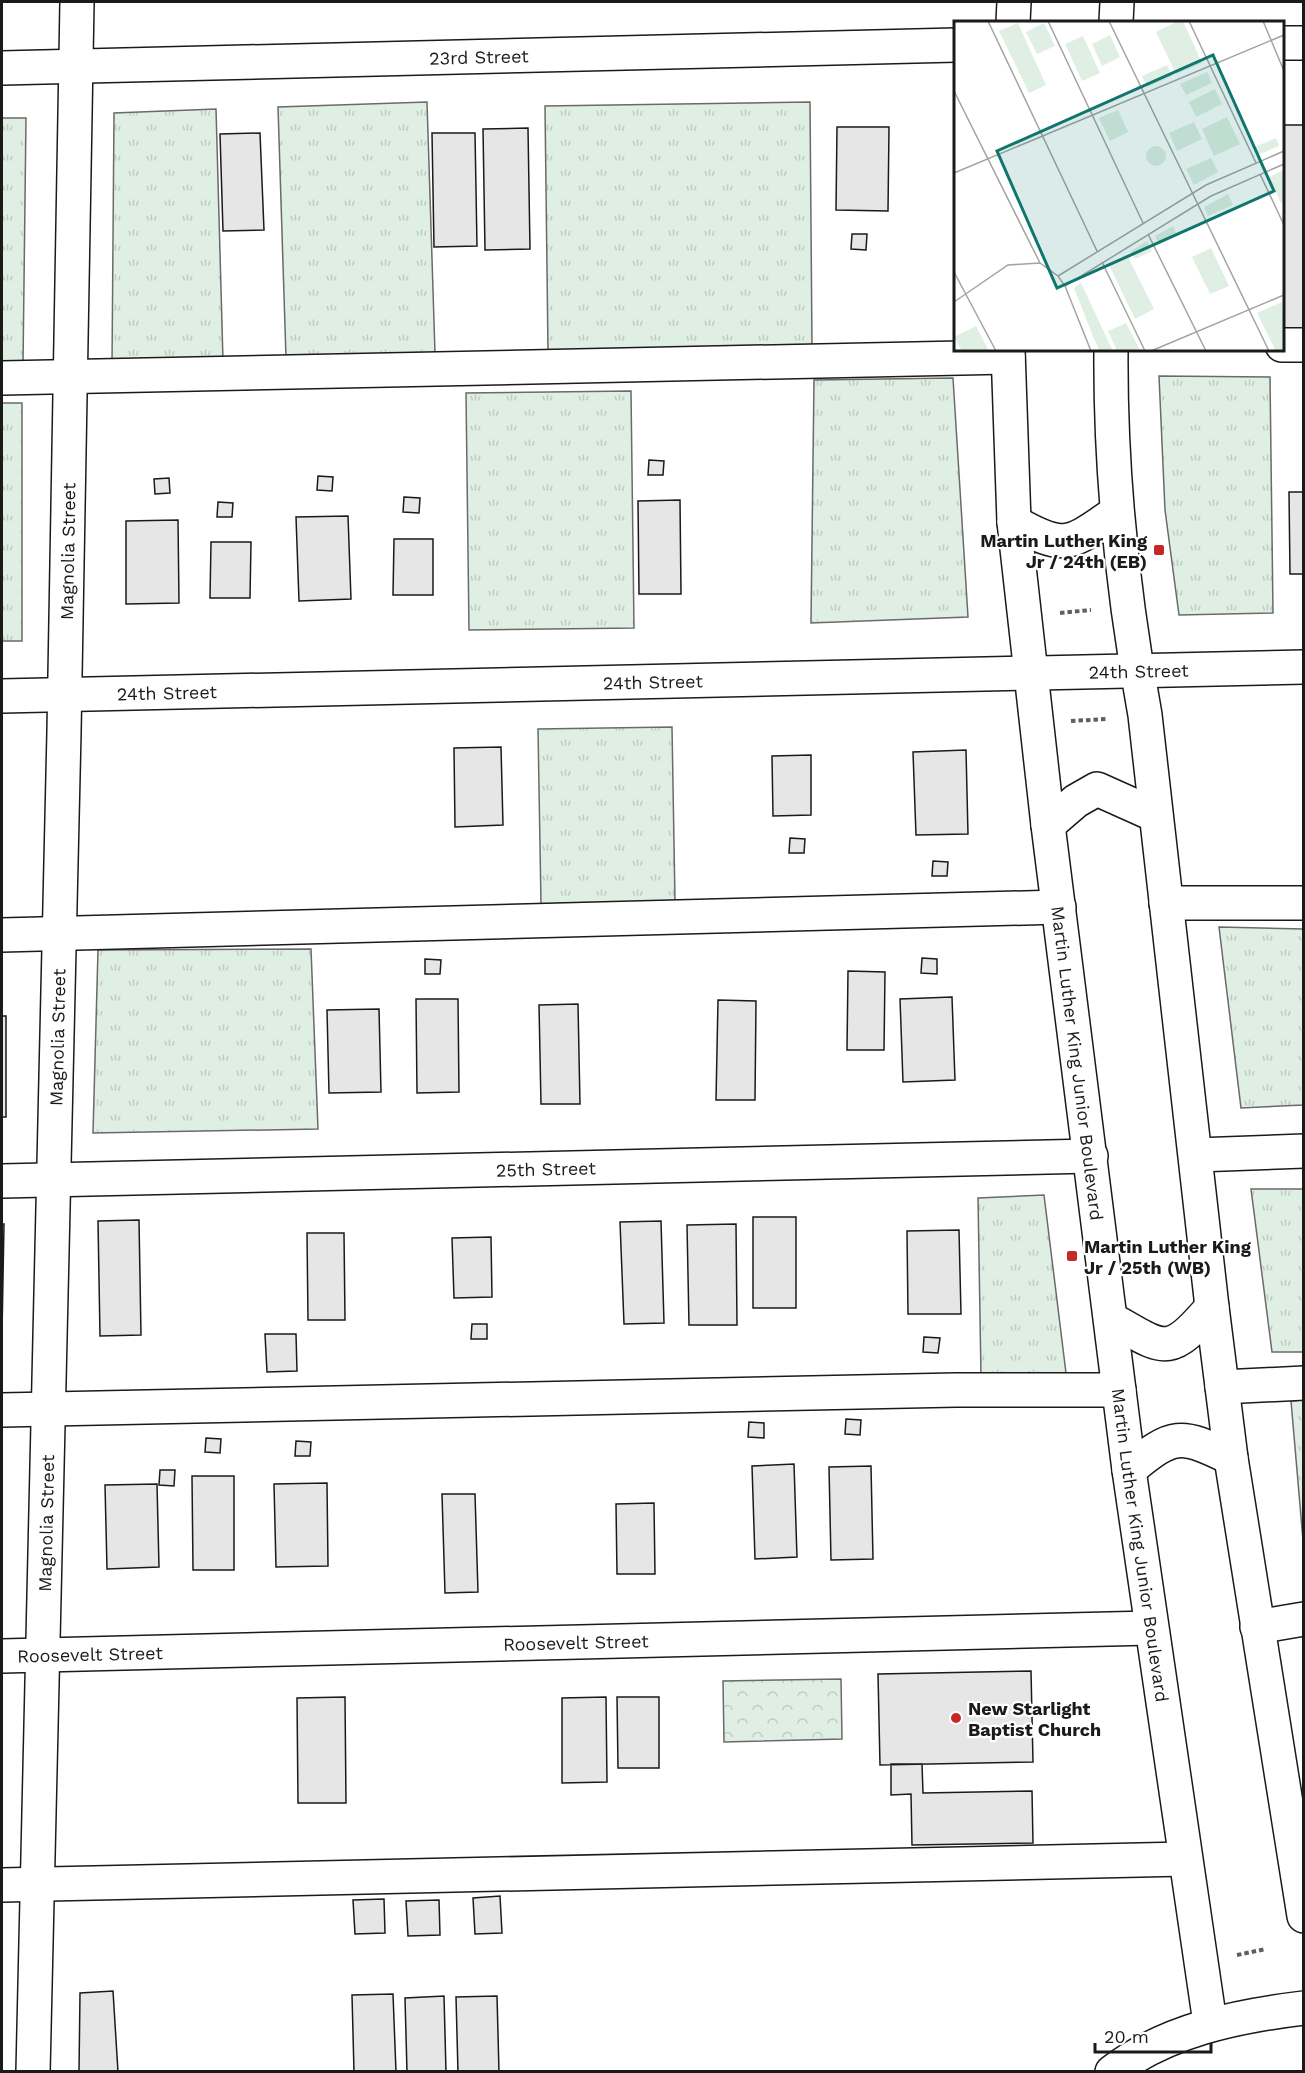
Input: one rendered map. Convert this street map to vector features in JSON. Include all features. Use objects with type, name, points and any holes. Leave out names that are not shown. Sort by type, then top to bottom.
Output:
[{"type":"street","name":"Magnolia Street","points":[[33,2072],[60,934],[77,2]]},
{"type":"street","points":[[1013,21],[1014,2]]},
{"type":"street","points":[[1116,21],[1117,2]]},
{"type":"street","points":[[1284,43],[1304,43]]},
{"type":"street","name":"23rd Street","points":[[2,68],[954,45]]},
{"type":"street","points":[[1284,345],[1304,345]]},
{"type":"street","points":[[1111,351],[1117,512],[1145,715],[1212,1307],[1231,1458],[1304,1916]]},
{"type":"street","points":[[2,378],[1008,353]]},
{"type":"street","name":"Martin Luther King Junior Boulevard","points":[[1008,353],[1014,522],[1048,825],[1129,1470],[1210,2023]]},
{"type":"street","points":[[1014,522],[1044,539],[1065,543],[1082,536],[1117,512]]},
{"type":"street","name":"24th Street","points":[[2,696],[1304,667]]},
{"type":"street","points":[[1048,825],[1076,801],[1097,789],[1155,815]]},
{"type":"street","points":[[1166,903],[1304,903]]},
{"type":"street","points":[[2,935],[1059,907]]},
{"type":"street","points":[[1196,1155],[1304,1151]]},
{"type":"street","name":"25th Street","points":[[2,1181],[1091,1156]]},
{"type":"street","points":[[1111,1319],[1151,1342],[1170,1344],[1188,1336],[1212,1307]]},
{"type":"street","points":[[1222,1387],[1304,1383]]},
{"type":"street","points":[[2,1410],[956,1390],[1119,1390]]},
{"type":"street","points":[[1129,1470],[1154,1450],[1178,1439],[1205,1445],[1231,1458]]},
{"type":"street","points":[[1257,1627],[1304,1619]]},
{"type":"street","name":"Roosevelt Street","points":[[2,1656],[1151,1628]]},
{"type":"street","points":[[2,1885],[1185,1859]]},
{"type":"street","points":[[1112,2072],[1127,2061],[1210,2023],[1304,2008]]},
{"type":"path","points":[[1054,613],[1092,610]]},
{"type":"path","points":[[1071,721],[1106,719]]},
{"type":"path","points":[[1234,1956],[1266,1949]]},
{"type":"green space","points":[[427,102],[435,353],[286,358],[278,107]]},
{"type":"green space","points":[[810,102],[812,347],[548,351],[545,106]]},
{"type":"green space","points":[[216,109],[223,361],[112,366],[114,113]]},
{"type":"green space","points":[[2,118],[26,118],[23,365],[2,365]]},
{"type":"green space","points":[[1159,376],[1270,377],[1273,613],[1179,615],[1165,510]]},
{"type":"green space","points":[[953,378],[968,617],[811,623],[814,380]]},
{"type":"green space","points":[[631,391],[634,628],[469,630],[466,393]]},
{"type":"green space","points":[[2,403],[22,403],[22,641],[2,641]]},
{"type":"green space","points":[[672,727],[675,901],[541,904],[538,729]]},
{"type":"green space","points":[[1219,927],[1303,929],[1303,1105],[1241,1108]]},
{"type":"green space","points":[[311,949],[318,1129],[93,1133],[98,950]]},
{"type":"green space","points":[[1251,1189],[1303,1189],[1303,1352],[1272,1352]]},
{"type":"green space","points":[[1044,1195],[1066,1373],[981,1376],[978,1198]]},
{"type":"green space","points":[[1304,1400],[1303,1540],[1291,1401]]},
{"type":"green space","points":[[841,1679],[842,1739],[724,1742],[723,1681]]},
{"type":"building","points":[[1284,125],[1304,125],[1304,331],[1284,331]]},
{"type":"building","points":[[837,127],[889,127],[888,211],[836,210]]},
{"type":"building","points":[[528,128],[530,249],[485,250],[483,129]]},
{"type":"building","points":[[260,133],[264,230],[223,231],[220,134]]},
{"type":"building","points":[[432,133],[475,133],[477,246],[434,247]]},
{"type":"building","points":[[852,234],[867,234],[866,250],[851,249]]},
{"type":"building","points":[[649,460],[664,461],[663,475],[648,475]]},
{"type":"building","points":[[318,476],[333,477],[332,491],[317,490]]},
{"type":"building","points":[[169,478],[170,493],[155,494],[154,479]]},
{"type":"building","points":[[1289,492],[1304,492],[1304,574],[1290,574]]},
{"type":"building","points":[[404,497],[420,498],[419,513],[403,512]]},
{"type":"building","points":[[680,500],[681,594],[639,594],[638,501]]},
{"type":"building","points":[[218,502],[233,503],[232,517],[217,517]]},
{"type":"building","points":[[348,516],[351,599],[299,601],[296,517]]},
{"type":"building","points":[[178,520],[179,603],[126,604],[126,521]]},
{"type":"building","points":[[394,539],[433,539],[433,595],[393,595]]},
{"type":"building","points":[[211,542],[251,542],[250,598],[210,598]]},
{"type":"building","points":[[501,747],[503,825],[455,827],[454,748]]},
{"type":"building","points":[[966,750],[968,834],[916,835],[913,752]]},
{"type":"building","points":[[811,755],[811,815],[773,816],[772,756]]},
{"type":"building","points":[[790,838],[805,839],[804,853],[789,853]]},
{"type":"building","points":[[933,861],[948,862],[947,876],[932,876]]},
{"type":"building","points":[[922,958],[937,959],[937,974],[921,973]]},
{"type":"building","points":[[425,959],[441,960],[440,974],[425,974]]},
{"type":"building","points":[[848,971],[885,972],[884,1050],[847,1050]]},
{"type":"building","points":[[952,997],[955,1080],[903,1082],[900,999]]},
{"type":"building","points":[[416,999],[458,999],[459,1092],[417,1093]]},
{"type":"building","points":[[718,1000],[756,1001],[755,1100],[716,1100]]},
{"type":"building","points":[[578,1004],[580,1104],[541,1104],[539,1005]]},
{"type":"building","points":[[379,1009],[381,1092],[329,1093],[327,1010]]},
{"type":"building","points":[[2,1016],[6,1016],[6,1117],[2,1117]]},
{"type":"building","points":[[753,1217],[796,1217],[796,1308],[753,1308]]},
{"type":"building","points":[[139,1220],[141,1335],[100,1336],[98,1221]]},
{"type":"building","points":[[661,1221],[664,1323],[624,1324],[620,1222]]},
{"type":"building","points":[[2,1224],[4,1224],[2,1334]]},
{"type":"building","points":[[736,1224],[737,1325],[689,1325],[687,1225]]},
{"type":"building","points":[[959,1230],[961,1314],[908,1314],[907,1231]]},
{"type":"building","points":[[307,1233],[344,1233],[345,1320],[308,1320]]},
{"type":"building","points":[[491,1237],[492,1297],[454,1298],[452,1238]]},
{"type":"building","points":[[472,1324],[487,1324],[487,1339],[471,1339]]},
{"type":"building","points":[[265,1334],[296,1334],[297,1371],[267,1372]]},
{"type":"building","points":[[924,1337],[940,1338],[938,1353],[923,1352]]},
{"type":"building","points":[[846,1419],[861,1420],[860,1435],[845,1434]]},
{"type":"building","points":[[749,1422],[764,1423],[764,1438],[748,1437]]},
{"type":"building","points":[[206,1438],[221,1439],[220,1453],[205,1452]]},
{"type":"building","points":[[296,1441],[311,1442],[310,1456],[295,1456]]},
{"type":"building","points":[[794,1464],[797,1557],[755,1559],[752,1466]]},
{"type":"building","points":[[871,1466],[873,1559],[831,1560],[829,1467]]},
{"type":"building","points":[[160,1470],[175,1470],[174,1486],[159,1485]]},
{"type":"building","points":[[192,1476],[234,1476],[234,1570],[193,1570]]},
{"type":"building","points":[[327,1483],[328,1566],[276,1567],[274,1484]]},
{"type":"building","points":[[157,1484],[159,1567],[107,1569],[105,1485]]},
{"type":"building","points":[[442,1494],[475,1494],[478,1592],[445,1593]]},
{"type":"building","points":[[654,1503],[655,1574],[617,1574],[616,1504]]},
{"type":"building","name":"New Starlight Baptist Church","points":[[1031,1671],[1033,1762],[880,1765],[878,1674]]},
{"type":"building","points":[[345,1697],[346,1803],[298,1803],[297,1698]]},
{"type":"building","points":[[606,1697],[607,1782],[562,1783],[562,1698]]},
{"type":"building","points":[[617,1697],[659,1697],[659,1768],[618,1768]]},
{"type":"building","points":[[891,1764],[922,1764],[923,1793],[1032,1791],[1033,1843],[912,1845],[911,1794],[891,1795]]},
{"type":"building","points":[[500,1896],[502,1933],[475,1934],[473,1898]]},
{"type":"building","points":[[384,1899],[385,1933],[355,1934],[353,1900]]},
{"type":"building","points":[[439,1900],[440,1935],[408,1936],[406,1901]]},
{"type":"building","points":[[113,1991],[118,2072],[79,2072],[80,1993]]},
{"type":"building","points":[[393,1994],[396,2072],[354,2072],[352,1995]]},
{"type":"building","points":[[444,1996],[446,2072],[407,2072],[405,1998]]},
{"type":"building","points":[[497,1996],[499,2072],[458,2072],[456,1997]]},
{"type":"place","name":"Martin Luther King Jr / 24th (EB)","points":[[1159,550]]},
{"type":"place","name":"Martin Luther King Jr / 25th (WB)","points":[[1072,1256]]},
{"type":"place","name":"New Starlight Baptist Church","points":[[956,1718]]}]
